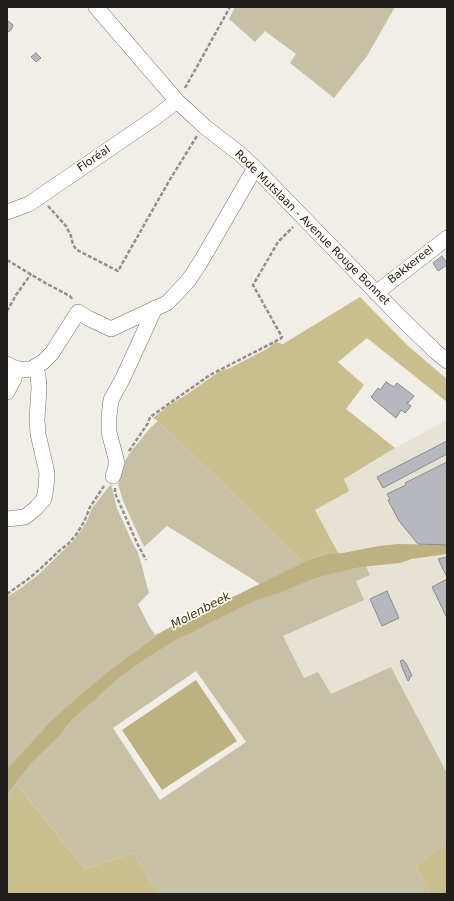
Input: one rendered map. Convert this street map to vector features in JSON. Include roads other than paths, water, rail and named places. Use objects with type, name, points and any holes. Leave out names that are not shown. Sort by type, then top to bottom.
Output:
[{"type":"street","name":"Rode Mutslaan - Avenue Rouge Bonnet","points":[[96,7],[177,101],[205,127],[240,154],[255,168],[376,293],[418,335],[447,361]]},
{"type":"street","name":"Floréal","points":[[7,212],[29,204],[177,101]]},
{"type":"street","points":[[12,366],[22,370],[31,369],[44,362],[52,353],[78,312],[111,329],[167,303],[188,281],[200,263],[255,168]]},
{"type":"street","name":"Bakkereel","points":[[376,293],[447,238]]},
{"type":"street","points":[[115,469],[109,432],[111,400],[124,378],[155,308]]},
{"type":"street","points":[[7,392],[14,379],[12,366]]},
{"type":"street","points":[[7,519],[25,517],[44,499],[47,474],[38,434],[37,420],[39,387],[38,375],[35,367]]},
{"type":"water label","name":"Molenbeek","points":[[201,611]]}]
